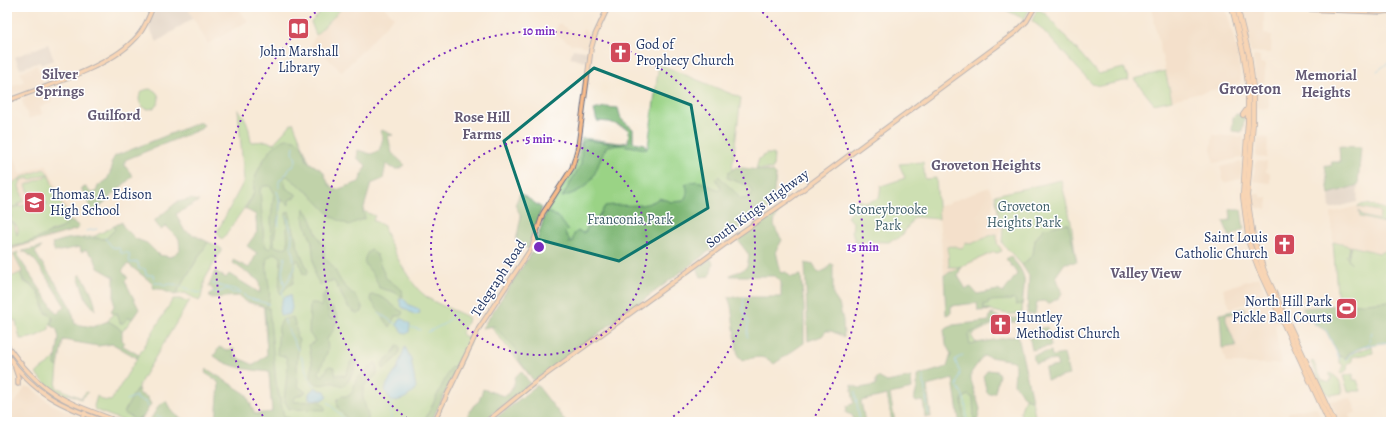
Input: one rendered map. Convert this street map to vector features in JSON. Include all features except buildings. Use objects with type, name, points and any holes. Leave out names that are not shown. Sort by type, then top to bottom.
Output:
[{"type":"highway","points":[[1232,7],[1246,68],[1249,106],[1243,196],[1249,242],[1260,272],[1329,422]]},
{"type":"highway","points":[[1237,7],[1249,55],[1253,88],[1253,122],[1248,196],[1252,237],[1264,271],[1334,422]]},
{"type":"highway","points":[[1243,115],[1249,106]]},
{"type":"main road","points":[[7,100],[96,66],[115,56],[130,45],[139,34],[153,7]]},
{"type":"main road","name":"Telegraph Road","points":[[434,422],[479,328],[532,247],[543,212],[572,168],[578,146],[594,35],[608,7]]},
{"type":"main road","name":"South Kings Highway","points":[[486,422],[533,384],[733,238],[790,199],[1016,32],[1027,21],[1035,7]]},
{"type":"main road","points":[[1250,7],[1378,12],[1391,11]]},
{"type":"main road","points":[[7,345],[23,367],[46,389],[64,400],[88,411],[120,422]]},
{"type":"main road","points":[[7,354],[26,379],[42,393],[65,407],[107,422]]},
{"type":"main road","points":[[14,364],[18,374],[18,384]]},
{"type":"main road","points":[[87,422],[88,411]]},
{"type":"main road","points":[[82,422],[87,416]]},
{"type":"highlighted area","points":[[594,68],[691,105],[708,208],[619,261],[537,239],[504,141]]},
{"type":"shaded area","points":[[157,7],[187,7],[193,18],[157,42],[148,26]]},
{"type":"shaded area","points":[[187,7],[237,7],[248,21],[208,44]]},
{"type":"shaded area","points":[[343,7],[384,7],[394,17],[342,72],[325,56],[310,46],[316,35]]},
{"type":"shaded area","points":[[1151,7],[1226,7],[1238,55],[1241,83],[1172,100]]},
{"type":"shaded area","points":[[1242,9],[1264,10],[1264,34],[1272,35],[1271,53],[1251,52],[1240,11]]},
{"type":"shaded area","points":[[559,23],[580,36],[583,29],[592,36],[589,47],[571,44],[554,33]]},
{"type":"shaded area","points":[[48,44],[54,60],[41,65],[40,62],[20,69],[15,57]]},
{"type":"shaded area","points":[[573,49],[585,51],[587,53],[585,62],[570,58]]},
{"type":"shaded area","points":[[1254,56],[1260,56],[1260,63],[1266,64],[1264,83],[1259,83],[1255,80]]},
{"type":"shaded area","points":[[55,63],[60,76],[47,82],[42,68]]},
{"type":"shaded area","points":[[37,65],[44,83],[7,97],[7,79],[11,87],[24,81],[20,72]]},
{"type":"shaded area","points":[[1256,86],[1269,87],[1269,109],[1256,108]]},
{"type":"shaded area","points":[[46,89],[53,102],[40,107],[42,114],[29,119],[21,99]]},
{"type":"shaded area","points":[[1213,135],[1244,137],[1242,158],[1214,163],[1211,149]]},
{"type":"shaded area","points":[[1257,138],[1268,138],[1267,158],[1256,157]]},
{"type":"shaded area","name":"Thomas A. Edison High School","points":[[7,140],[21,174],[46,164],[77,229],[75,231],[7,251]]},
{"type":"shaded area","points":[[1256,161],[1267,162],[1266,172],[1270,173],[1270,183],[1253,181]]},
{"type":"shaded area","points":[[1241,162],[1240,179],[1224,183],[1220,167]]},
{"type":"shaded area","points":[[1358,185],[1357,202],[1330,209],[1329,194]]},
{"type":"shaded area","points":[[989,187],[994,198],[991,216],[1001,227],[999,244],[1004,249],[944,275],[938,207]]},
{"type":"shaded area","points":[[1249,194],[1261,194],[1261,197],[1268,198],[1267,209],[1250,207]]},
{"type":"shaded area","points":[[1362,205],[1391,211],[1391,301],[1338,305],[1331,213]]},
{"type":"shaded area","points":[[14,254],[26,272],[7,280],[7,256]]},
{"type":"shaded area","points":[[1259,277],[1268,298],[1230,308],[1223,289]]},
{"type":"shaded area","points":[[1271,302],[1279,321],[1275,326],[1281,364],[1226,363],[1222,348],[1236,346],[1226,320],[1226,315],[1244,311],[1244,308]]},
{"type":"shaded area","points":[[25,387],[30,387],[51,404],[78,416],[80,422],[7,422],[7,410],[17,400]]},
{"type":"shaded area","points":[[1351,398],[1357,412],[1350,415],[1353,422],[1335,422],[1338,420],[1330,401]]},
{"type":"shaded area","points":[[1316,407],[1321,417],[1311,422],[1289,422],[1288,412]]},
{"type":"green space","points":[[326,7],[343,7],[316,35],[311,22]]},
{"type":"green space","points":[[1000,7],[1031,7],[1024,19]]},
{"type":"green space","points":[[1037,9],[1045,13],[1098,74],[1124,68],[1129,80],[1100,86],[1092,84],[1040,27],[1032,21]]},
{"type":"green space","name":"Franconia Park","points":[[659,64],[741,98],[732,169],[776,175],[772,206],[534,381],[487,321],[534,249],[546,212],[575,168],[582,138],[648,147]]},
{"type":"green space","points":[[1165,71],[1172,100],[1154,104],[1134,79]]},
{"type":"green space","points":[[149,89],[156,92],[159,99],[156,106],[149,109],[142,106],[139,99],[142,92]]},
{"type":"green space","points":[[605,107],[618,108],[621,119],[633,129],[633,142],[645,144],[647,149],[621,145],[607,146],[596,171],[588,184],[574,193],[562,197],[581,164],[582,142],[587,140],[617,144],[628,142],[628,129],[610,122],[597,121],[594,110]]},
{"type":"green space","points":[[238,109],[248,124],[251,142],[267,141],[273,144],[293,122],[313,171],[363,211],[375,216],[373,220],[384,226],[400,262],[417,288],[433,301],[469,318],[461,334],[471,339],[431,422],[273,422],[254,194],[222,240],[217,232],[244,181]]},
{"type":"green space","points":[[1236,114],[1245,115],[1242,132],[1232,131],[1233,117]]},
{"type":"green space","points":[[200,122],[204,125],[201,129],[125,160],[125,166],[133,176],[93,213],[81,188],[86,187],[91,193],[96,192],[98,186],[107,180],[112,168],[111,163],[115,156]]},
{"type":"green space","points":[[382,130],[393,135],[388,136],[392,153],[405,165],[396,169],[386,164],[383,179],[371,184],[363,211],[365,218],[349,225],[332,217],[311,195],[287,176],[284,177],[286,188],[296,194],[296,196],[289,200],[289,205],[281,199],[274,245],[281,248],[288,246],[286,213],[289,211],[298,247],[308,271],[306,275],[303,274],[299,261],[296,260],[293,283],[281,294],[279,291],[281,257],[275,253],[267,258],[266,263],[270,297],[269,303],[266,307],[269,308],[276,382],[284,416],[296,421],[329,422],[205,422],[216,421],[219,384],[216,380],[205,373],[207,369],[246,394],[255,414],[272,412],[269,372],[233,366],[214,356],[219,347],[227,350],[234,349],[234,356],[254,365],[267,355],[265,307],[244,301],[240,296],[210,298],[209,295],[214,291],[209,286],[215,271],[226,278],[229,274],[260,293],[259,281],[233,263],[233,260],[249,268],[257,253],[247,246],[257,232],[256,215],[245,209],[254,194],[255,177],[262,163],[277,143],[289,139],[297,141],[302,146],[307,161],[323,171],[329,185],[336,190],[359,182],[366,165],[357,158],[358,150],[371,154],[379,151],[383,138],[380,131]],"holes":[[[263,186],[270,186],[274,192],[271,218],[272,247],[270,249],[266,247],[264,240],[260,190]]]},
{"type":"green space","points":[[1339,146],[1361,147],[1358,185],[1329,194],[1325,165],[1331,166],[1331,162],[1340,162]]},
{"type":"green space","points":[[766,154],[774,154],[773,169],[756,169],[759,159]]},
{"type":"green space","name":"Stoneybrooke Park","points":[[923,162],[925,179],[936,178],[939,219],[914,217],[903,234],[895,240],[893,239],[889,242],[862,241],[856,245],[852,231],[853,222],[847,217],[854,208],[857,200],[868,202],[879,198],[881,186],[905,178],[899,164]]},
{"type":"green space","name":"Franconia Park","points":[[736,167],[773,172],[776,175],[772,206],[534,381],[520,362],[517,351],[494,326],[482,328],[534,249],[546,212],[553,214],[561,221],[568,230],[565,233],[570,240],[569,243],[572,243],[574,234],[578,231],[583,233],[586,231],[587,227],[592,226],[605,206],[647,204],[659,198],[672,202],[683,201],[687,193],[685,184],[691,182],[696,181],[704,183],[720,190],[721,188],[716,179],[719,176],[739,198],[743,199],[751,197],[752,192],[749,186],[727,178],[728,173]]},
{"type":"green space","name":"Thomas A. Edison High School","points":[[44,169],[48,173],[56,194],[54,200],[59,200],[65,210],[68,222],[63,227],[52,231],[45,236],[7,248],[7,221],[14,224],[17,235],[18,228],[16,225],[10,221],[12,215],[10,217],[7,216],[7,209],[26,205],[38,209],[48,203],[35,207],[26,185],[47,176],[46,174],[30,180],[29,178],[21,180],[20,178]]},
{"type":"green space","points":[[19,179],[21,181],[19,186],[24,201],[18,204],[19,206],[7,208],[10,207],[8,203],[8,191],[12,184]]},
{"type":"green space","name":"Groveton Heights Park","points":[[1061,180],[1071,222],[1076,259],[1043,229],[1035,240],[1033,255],[1022,265],[1002,243],[1003,226],[1000,223],[995,195]]},
{"type":"green space","points":[[520,193],[542,208],[528,249],[516,241],[521,216],[515,205]]},
{"type":"green space","points":[[191,199],[199,201],[176,214],[184,230],[208,242],[175,295],[159,289],[154,289],[152,283],[128,264],[122,271],[128,278],[125,281],[139,309],[133,318],[128,318],[123,323],[120,323],[117,313],[114,314],[111,311],[114,306],[114,277],[98,268],[94,257],[86,250],[81,252],[80,247],[55,252],[52,244],[70,238],[85,240],[95,238],[106,239],[115,229],[114,226],[122,222],[123,226],[136,239],[147,243],[159,255],[171,257],[180,250],[179,239],[166,226],[161,230],[154,221],[177,202]]},
{"type":"green space","points":[[1367,204],[1391,211],[1391,225],[1360,217],[1359,211],[1362,216],[1379,220],[1379,211],[1358,207],[1359,205]]},
{"type":"green space","points":[[304,208],[324,246],[324,258],[333,267],[343,284],[359,301],[362,312],[357,314],[348,307],[334,281],[325,282],[321,286],[315,276],[312,242],[303,218]]},
{"type":"green space","points":[[1230,209],[1241,209],[1244,229],[1230,237],[1223,221],[1231,220]]},
{"type":"green space","points":[[780,210],[774,223],[782,240],[776,251],[781,273],[786,272],[791,277],[801,275],[804,307],[804,343],[774,364],[759,357],[742,361],[738,357],[731,306],[728,297],[781,297],[781,282],[775,276],[730,276],[731,274],[741,271],[747,267],[749,255],[737,239]]},
{"type":"green space","points":[[69,220],[79,226],[78,229],[15,248],[60,229],[66,225]]},
{"type":"green space","points":[[1068,223],[1077,262],[1065,263],[1056,276],[1062,293],[1059,298],[1048,304],[1044,301],[1037,302],[1035,314],[1027,314],[1029,276],[1022,265],[1033,255],[1035,240],[1043,229]]},
{"type":"green space","points":[[114,226],[115,229],[106,239],[95,238],[85,240],[82,238],[95,236]]},
{"type":"green space","points":[[997,234],[997,243],[1002,251],[997,253],[994,252],[960,267],[949,267],[948,247],[951,246],[962,248],[966,243],[971,244]]},
{"type":"green space","points":[[208,242],[221,248],[221,251],[205,279],[201,298],[199,301],[185,293],[175,295]]},
{"type":"green space","points":[[1333,242],[1350,246],[1348,257],[1346,255],[1351,264],[1348,258],[1351,246],[1379,253],[1391,249],[1391,301],[1338,305]]},
{"type":"green space","points":[[42,247],[35,252],[69,305],[75,324],[93,327],[108,321],[118,327],[122,332],[122,340],[124,342],[122,345],[139,355],[137,358],[113,344],[98,346],[63,340],[58,367],[55,365],[59,338],[57,330],[51,324],[53,318],[44,310],[37,290],[22,278],[22,271],[13,254],[18,252],[19,258],[57,314],[65,306],[37,263],[27,253],[22,251]]},
{"type":"green space","points":[[370,249],[376,254],[386,278],[402,290],[403,297],[394,292],[379,288],[375,277],[364,261]]},
{"type":"green space","points":[[1010,256],[1020,268],[1024,278],[1022,304],[1016,305],[1013,298],[1011,300],[988,301],[988,305],[983,304],[984,309],[991,310],[978,311],[977,303],[951,306],[951,313],[946,315],[944,275],[961,267],[958,276],[966,289],[971,287],[977,294],[998,290],[1003,293],[1017,274],[1006,259]]},
{"type":"green space","points":[[711,259],[713,263],[710,276],[701,277],[697,268]]},
{"type":"green space","points":[[805,263],[814,265],[819,273],[827,269],[831,263],[833,265],[833,295],[839,304],[843,320],[844,337],[831,331],[826,331],[822,336],[808,341]]},
{"type":"green space","points":[[22,272],[21,275],[23,281],[36,289],[44,304],[43,307],[46,313],[52,316],[51,324],[54,327],[50,325],[48,326],[50,328],[40,335],[20,339],[16,321],[8,319],[7,279]]},
{"type":"green space","points":[[80,274],[93,296],[95,310],[86,299],[78,276]]},
{"type":"green space","points":[[1024,278],[1022,313],[1006,314],[992,311],[982,311],[981,298],[1009,294]]},
{"type":"green space","points":[[326,291],[326,303],[330,318],[334,319],[330,309],[332,307],[338,317],[333,331],[327,339],[328,350],[319,372],[321,376],[323,376],[329,366],[334,367],[336,376],[338,374],[345,376],[352,360],[356,359],[357,364],[349,380],[344,386],[334,383],[321,385],[316,383],[311,378],[312,363],[309,345],[315,341],[309,333],[310,303],[315,303],[321,307],[323,295]]},
{"type":"green space","points":[[371,295],[376,295],[384,299],[403,312],[401,316],[395,316],[390,327],[370,299]]},
{"type":"green space","points":[[173,299],[180,299],[184,301],[190,300],[144,376],[124,413],[138,420],[143,417],[139,422],[127,422],[95,410],[94,406],[97,396],[102,400],[111,401]]},
{"type":"green space","points":[[1391,301],[1391,342],[1368,345],[1349,353],[1346,358],[1339,356],[1326,331],[1314,324],[1302,308]]},
{"type":"green space","points":[[1244,308],[1244,311],[1226,315],[1226,320],[1236,346],[1222,348],[1220,314]]},
{"type":"green space","points":[[114,312],[117,314],[121,323],[128,318],[133,318],[122,332],[118,327],[108,321]]},
{"type":"green space","points":[[993,314],[1001,318],[1018,318],[1020,320],[1019,322],[996,321],[968,334],[970,344],[1018,336],[1032,400],[1025,398],[1014,384],[1014,361],[983,356],[971,373],[971,380],[980,409],[977,422],[974,422],[973,398],[968,395],[962,399],[964,420],[959,420],[953,379],[927,386],[931,417],[925,417],[923,401],[916,402],[914,399],[917,388],[917,376],[947,367],[951,354],[946,345],[944,330],[953,325],[989,321],[990,315]]},
{"type":"green space","points":[[293,317],[297,332],[296,336],[299,340],[297,362],[298,386],[306,392],[294,398],[293,402],[319,401],[325,406],[325,410],[289,409],[284,400],[288,365],[286,357],[277,354],[279,326],[283,319]]},
{"type":"green space","points":[[1004,320],[1019,322],[998,322],[971,335],[975,342],[980,343],[970,344],[968,334],[996,321]]},
{"type":"green space","points":[[1047,327],[1051,346],[1032,350],[1028,331]]},
{"type":"green space","points":[[398,345],[400,349],[398,356],[384,369],[382,367],[383,362],[391,355]]},
{"type":"green space","points":[[1372,346],[1373,353],[1352,357],[1352,362],[1348,363],[1347,370],[1341,374],[1340,372],[1344,366],[1339,362],[1339,356],[1347,359],[1348,355]]},
{"type":"green space","points":[[1051,351],[1052,356],[1064,354],[1069,375],[1047,380],[1045,368],[1058,366],[1056,360],[1035,363],[1033,355]]},
{"type":"green space","points":[[461,355],[463,356],[431,422],[424,422],[451,367],[453,368]]},
{"type":"green space","points":[[56,356],[55,364],[58,367],[56,387],[81,398],[86,392],[88,393],[81,399],[69,394],[66,396],[47,385],[36,374]]},
{"type":"green space","points":[[1313,361],[1322,380],[1329,383],[1332,377],[1329,375],[1330,373],[1338,379],[1341,383],[1342,393],[1330,395],[1325,392],[1311,362]]},
{"type":"green space","points":[[375,363],[377,364],[377,374],[367,383],[363,392],[368,422],[350,422],[338,408],[337,400],[341,396],[348,396],[352,393],[356,380]]},
{"type":"green space","points":[[988,370],[997,371],[999,375],[995,392],[990,394],[987,393],[983,376]]},
{"type":"green space","points":[[521,371],[530,383],[483,422],[465,422],[473,406],[479,401],[483,389],[504,396],[510,392],[515,381],[514,378]]},
{"type":"green space","points":[[1353,374],[1353,380],[1357,380],[1361,391],[1348,391],[1343,376]]},
{"type":"green space","points":[[878,377],[887,382],[911,377],[912,389],[890,394],[895,422],[892,422],[887,395],[861,401],[865,422],[855,422],[852,415],[846,413],[847,406],[854,403],[851,385],[860,388],[876,385],[876,379]]},
{"type":"green space","points":[[537,385],[566,422],[491,422]]},
{"type":"green space","points":[[138,388],[140,394],[147,397],[151,404],[143,417],[136,420],[124,413]]},
{"type":"green space","points":[[968,395],[971,395],[974,401],[974,422],[963,421],[962,399]]},
{"type":"green space","points":[[1025,398],[1032,400],[1036,421],[1026,422],[1020,413]]},
{"type":"green space","points":[[166,401],[176,415],[184,420],[193,422],[149,422],[159,405]]},
{"type":"water","points":[[290,295],[292,308],[290,314],[281,316],[279,311],[283,298]]},
{"type":"water","points":[[400,298],[404,299],[409,305],[419,309],[420,313],[415,315],[402,307],[399,300]]},
{"type":"water","points":[[401,318],[410,324],[409,332],[406,334],[403,333],[397,325]]},
{"type":"water","points":[[405,347],[411,359],[416,388],[405,398],[398,401],[391,401],[385,391],[387,384],[397,369]]},
{"type":"water","points":[[315,387],[319,390],[325,391],[327,396],[322,400],[309,399],[309,393]]},
{"type":"waterway","points":[[1377,71],[1391,61]]},
{"type":"waterway","points":[[279,188],[279,181],[288,172],[289,168],[293,167],[296,160],[293,151],[294,146]]},
{"type":"waterway","points":[[277,191],[280,205],[279,226]]},
{"type":"waterway","points":[[287,216],[292,235],[291,247]]},
{"type":"waterway","points":[[86,231],[97,229]]},
{"type":"waterway","points":[[105,238],[112,247],[119,248],[121,253],[129,253],[130,263],[138,262],[139,269],[145,269],[146,275],[153,275],[155,283],[162,283],[164,286],[168,284],[178,285],[201,293]]},
{"type":"waterway","points":[[283,297],[282,291],[295,268],[292,249]]},
{"type":"waterway","points":[[284,285],[282,271],[285,257]]},
{"type":"waterway","points":[[212,283],[239,291]]},
{"type":"waterway","points":[[211,292],[219,292],[227,289],[233,293],[241,292],[247,298],[269,304]]},
{"type":"waterway","points":[[744,297],[743,310],[748,322],[747,337]]},
{"type":"waterway","points":[[379,313],[397,325]]},
{"type":"waterway","points":[[428,332],[444,324],[455,314]]},
{"type":"waterway","points":[[284,319],[288,331],[298,350]]},
{"type":"waterway","points":[[1314,323],[1326,330],[1340,360]]},
{"type":"waterway","points":[[410,327],[421,330]]},
{"type":"waterway","points":[[1368,345],[1372,332]]},
{"type":"waterway","points":[[1345,361],[1353,352],[1365,346],[1391,342]]},
{"type":"waterway","points":[[963,355],[955,360],[960,372],[957,386],[965,403],[966,422]]},
{"type":"waterway","points":[[301,356],[309,379],[315,387]]},
{"type":"waterway","points":[[923,376],[929,416]]},
{"type":"waterway","points":[[855,392],[860,422]]},
{"type":"waterway","points":[[126,400],[136,396],[136,399],[146,402],[148,407]]},
{"type":"waterway","points":[[391,401],[391,422]]},
{"type":"waterway","points":[[328,402],[347,422]]},
{"type":"waterway","points":[[156,416],[162,418],[163,422]]},
{"type":"place","name":"John Marshall Library","points":[[299,29]]},
{"type":"place","name":"God of Prophecy Church","points":[[620,52]]},
{"type":"place","name":"Thomas A. Edison High School","points":[[35,202]]},
{"type":"place","name":"Saint Louis Catholic Church","points":[[1284,245]]},
{"type":"place","name":"North Hill Park Pickle Ball Courts","points":[[1347,309]]},
{"type":"place","name":"Huntley Methodist Church","points":[[1001,325]]},
{"type":"district","name":"Silver Springs","points":[[60,82]]},
{"type":"district","name":"Memorial Heights","points":[[1326,84]]},
{"type":"district","name":"Groveton","points":[[1250,88]]},
{"type":"district","name":"Guilford","points":[[114,115]]},
{"type":"district","name":"Rose Hill Farms","points":[[482,126]]},
{"type":"district","name":"Groveton Heights","points":[[986,165]]},
{"type":"district","name":"Valley View","points":[[1146,273]]}]
